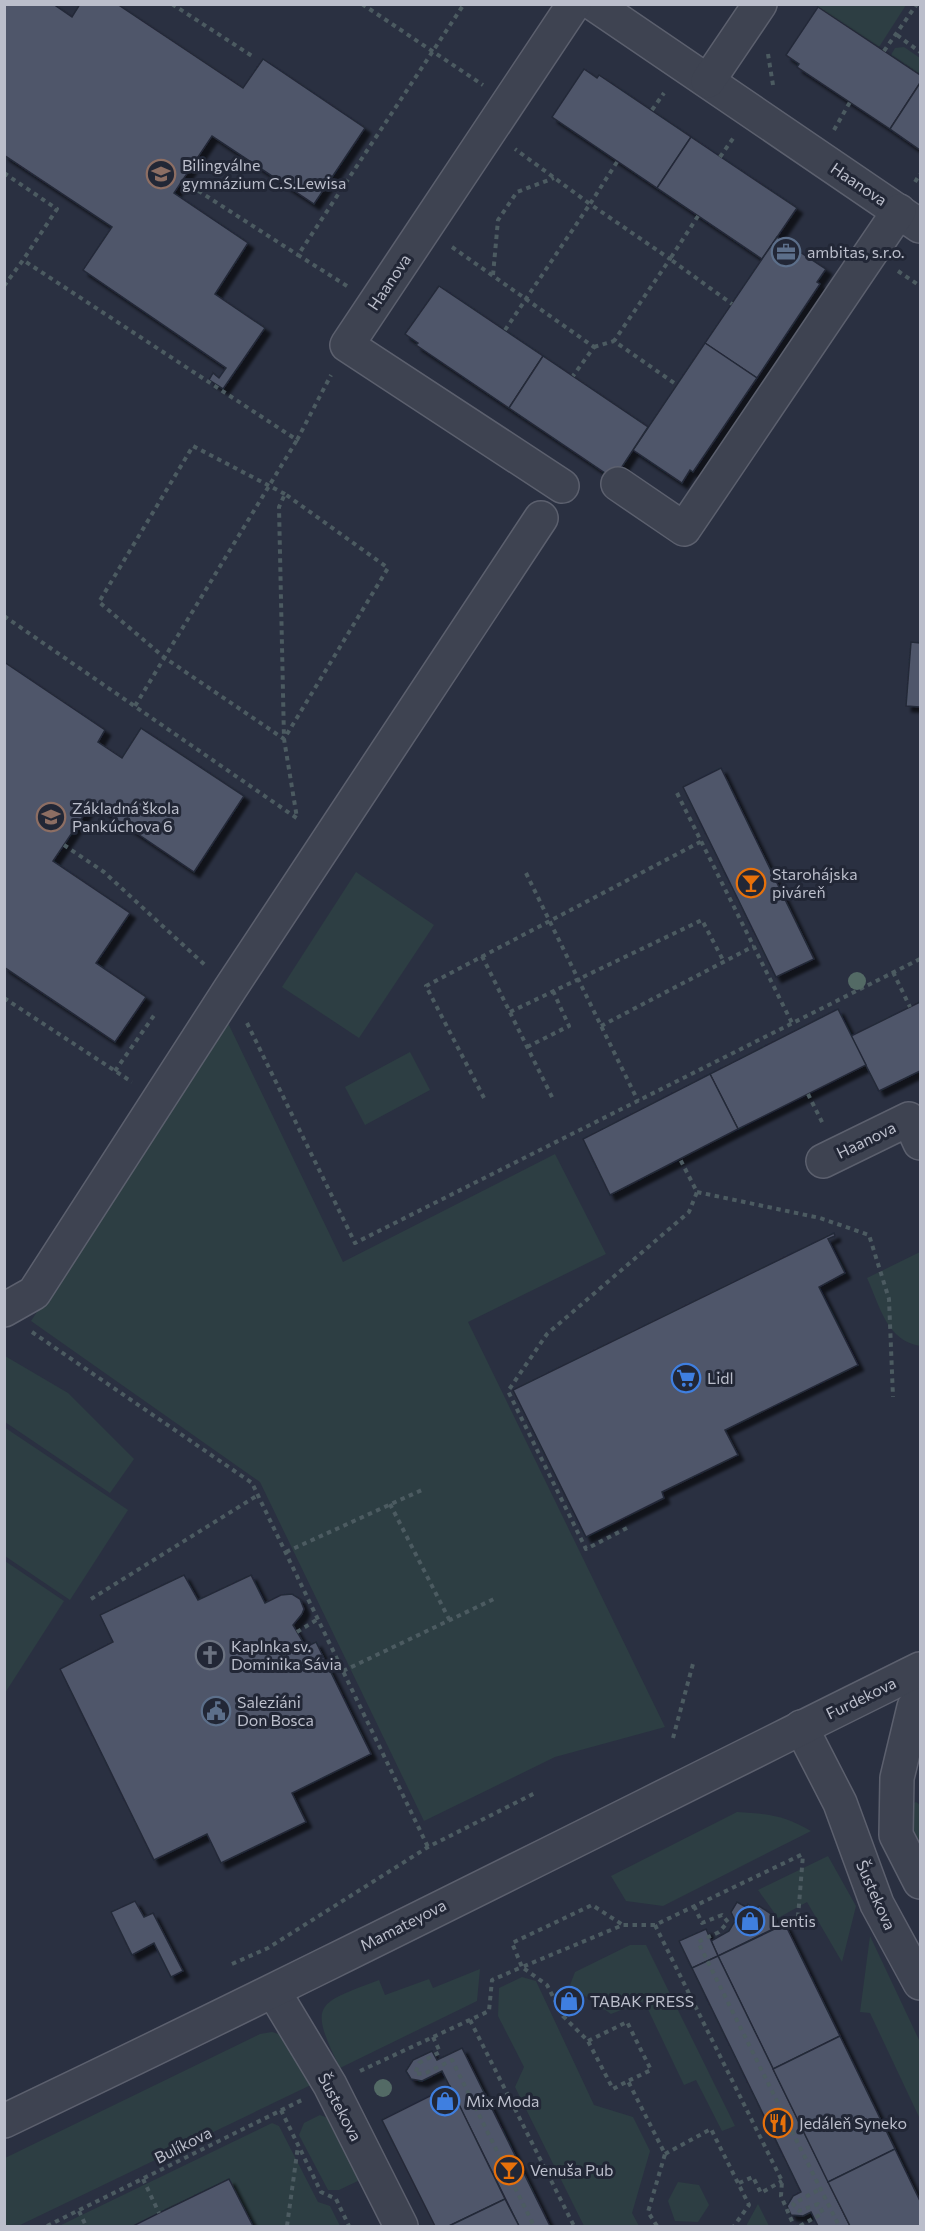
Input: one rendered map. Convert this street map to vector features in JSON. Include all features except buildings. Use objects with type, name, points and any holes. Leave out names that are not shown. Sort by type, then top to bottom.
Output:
[{"type":"street","name":"Haanova","points":[[347,345],[574,4]]},
{"type":"street","name":"Haanova","points":[[594,4],[910,218]]},
{"type":"street","points":[[708,81],[760,4]]},
{"type":"street","points":[[618,484],[684,529],[910,218]]},
{"type":"street","points":[[347,345],[562,486]]},
{"type":"street","points":[[16,1319],[230,989],[542,518]]},
{"type":"street","name":"Haanova","points":[[823,1161],[917,1125]]},
{"type":"street","name":"Furdekova","points":[[801,1727],[921,1669]]},
{"type":"street","points":[[921,1699],[915,1707],[897,1778],[896,1835],[921,1882]]},
{"type":"street","name":"Šustekova","points":[[801,1727],[840,1803],[877,1904],[921,1983]]},
{"type":"street","name":"Mamateyova","points":[[4,2121],[274,1992],[527,1862],[801,1727]]},
{"type":"street","points":[[840,1803],[896,1835]]},
{"type":"street","name":"Šustekova","points":[[274,1992],[330,2085],[401,2226]]},
{"type":"path","points":[[172,4],[252,56]]},
{"type":"path","points":[[363,4],[508,103]]},
{"type":"path","points":[[298,255],[464,4]]},
{"type":"path","points":[[884,51],[917,4]]},
{"type":"path","points":[[897,35],[921,52]]},
{"type":"path","points":[[767,46],[774,93]]},
{"type":"path","points":[[652,110],[668,87]]},
{"type":"path","points":[[832,133],[850,102]]},
{"type":"path","points":[[720,157],[736,134]]},
{"type":"path","points":[[507,143],[732,303]]},
{"type":"path","points":[[505,330],[617,162]]},
{"type":"path","points":[[4,173],[57,209],[4,286]]},
{"type":"path","points":[[493,275],[498,220],[517,192],[554,178]]},
{"type":"path","points":[[183,181],[374,303]]},
{"type":"path","points":[[573,376],[594,347],[614,341],[698,216]]},
{"type":"path","points":[[450,246],[594,347]]},
{"type":"path","points":[[23,260],[297,440]]},
{"type":"path","points":[[614,341],[677,384]]},
{"type":"path","points":[[135,706],[297,440],[347,345]]},
{"type":"path","points":[[193,446],[285,494],[388,568],[284,739],[165,658],[99,602],[193,446]]},
{"type":"path","points":[[285,494],[279,507],[284,739],[297,818]]},
{"type":"path","points":[[4,616],[329,840]]},
{"type":"path","points":[[677,794],[792,1023]]},
{"type":"path","points":[[484,1098],[426,986],[702,841]]},
{"type":"path","points":[[64,845],[104,872],[230,989],[355,1243],[921,959]]},
{"type":"path","points":[[526,873],[638,1101]]},
{"type":"path","points":[[510,1012],[702,920],[724,962]]},
{"type":"path","points":[[602,1026],[754,946]]},
{"type":"path","points":[[482,956],[553,1098]]},
{"type":"path","points":[[893,972],[910,1007]]},
{"type":"path","points":[[527,1047],[569,1026],[553,991]]},
{"type":"path","points":[[4,999],[159,1100]]},
{"type":"path","points":[[115,1071],[155,1014]]},
{"type":"path","points":[[808,1094],[825,1129]]},
{"type":"path","points":[[627,1528],[586,1549],[508,1390],[548,1334],[689,1212],[697,1192],[680,1159]]},
{"type":"path","points":[[697,1192],[820,1218],[869,1235],[890,1299],[893,1397]]},
{"type":"path","points":[[16,1319],[252,1483],[428,1847]]},
{"type":"path","points":[[286,1552],[424,1489]]},
{"type":"path","points":[[91,1599],[258,1495]]},
{"type":"path","points":[[390,1504],[450,1620]]},
{"type":"path","points":[[343,1671],[496,1599]]},
{"type":"path","points":[[297,1632],[318,1619]]},
{"type":"path","points":[[673,1738],[694,1660]]},
{"type":"path","points":[[232,1964],[268,1948],[428,1847],[537,1792]]},
{"type":"path","points":[[522,1967],[623,1925],[655,1925],[803,1854],[798,1917]]},
{"type":"path","points":[[588,2041],[627,2022],[651,2070],[613,2088],[588,2041],[563,2016],[547,1984],[522,1967],[512,1943],[592,1905],[623,1925]]},
{"type":"path","points":[[694,1906],[702,1923],[722,1915],[728,1922],[719,1932],[698,1941],[839,2226]]},
{"type":"path","points":[[655,1925],[782,2181],[781,2196],[794,2226]]},
{"type":"path","name":"Bulíkova","points":[[47,2226],[330,2085],[489,2011],[492,1980],[522,1967]]},
{"type":"path","points":[[470,2020],[574,2226]]},
{"type":"path","points":[[433,2037],[440,2052],[419,2063],[415,2074],[426,2073],[452,2060],[534,2226]]},
{"type":"path","points":[[628,2081],[665,2154],[648,2212],[657,2226]]},
{"type":"path","points":[[281,2110],[321,2192],[336,2199],[350,2226]]},
{"type":"path","points":[[665,2154],[711,2129],[749,2205],[734,2226]]},
{"type":"path","points":[[287,2226],[298,2146]]},
{"type":"path","points":[[739,2183],[753,2177],[761,2193],[782,2181]]},
{"type":"path","points":[[143,2179],[159,2213]]},
{"type":"path","points":[[800,2226],[823,2213],[818,2204],[799,2211],[793,2204],[820,2189]]},
{"type":"path","points":[[79,2211],[86,2226]]},
{"type":"shaded area","points":[[906,4],[879,47],[818,7],[819,5]]},
{"type":"shaded area","points":[[904,47],[920,58],[920,75],[891,55],[895,48]]},
{"type":"shaded area","points":[[356,872],[434,925],[359,1038],[282,987]]},
{"type":"shaded area","points":[[228,1023],[343,1262],[555,1154],[606,1254],[468,1322],[665,1727],[555,1757],[424,1821],[260,1482],[31,1321]]},
{"type":"shaded area","points":[[410,1052],[430,1090],[365,1125],[345,1087]]},
{"type":"shaded area","points":[[920,1252],[920,1346],[908,1343],[892,1329],[867,1278]]},
{"type":"shaded area","points":[[5,1356],[68,1393],[134,1459],[110,1493],[5,1422]]},
{"type":"shaded area","points":[[4,1427],[128,1510],[70,1600],[5,1556]]},
{"type":"shaded area","points":[[5,1561],[64,1601],[5,1693]]},
{"type":"shaded area","points":[[916,1802],[920,1805],[920,1843],[912,1827],[908,1806]]},
{"type":"shaded area","points":[[737,1812],[775,1816],[811,1831],[663,1906],[626,1901],[611,1876]]},
{"type":"shaded area","points":[[828,1856],[856,1906],[842,1962],[807,1902],[778,1918],[758,1890]]},
{"type":"shaded area","points":[[870,1936],[920,2042],[920,2119],[870,2013],[860,2012]]},
{"type":"shaded area","points":[[630,1945],[646,1945],[735,2126],[722,2131],[696,2080],[684,2085],[644,2001],[611,2014],[570,1985],[575,1972]]},
{"type":"shaded area","points":[[480,1969],[477,2001],[340,2068],[330,2047],[322,2018],[324,2009],[331,2001],[379,1980],[385,1995],[429,1979],[433,1988]]},
{"type":"shaded area","points":[[522,1977],[536,1981],[594,2105],[633,2117],[650,2151],[632,2213],[639,2226],[584,2226],[515,2087],[524,2067],[498,2016],[499,1988]]},
{"type":"shaded area","points":[[272,2032],[289,2037],[315,2083],[18,2226],[5,2226],[5,2158],[260,2034]]},
{"type":"shaded area","points":[[320,2115],[331,2119],[362,2179],[339,2190],[328,2190],[299,2135],[304,2123]]},
{"type":"shaded area","points":[[272,2123],[279,2126],[318,2202],[330,2206],[340,2226],[59,2226]]},
{"type":"shaded area","points":[[678,2182],[699,2185],[709,2205],[698,2222],[675,2221],[668,2201]]},
{"type":"shaded area","points":[[758,2204],[769,2226],[746,2226]]},
{"type":"place","name":"Bilingválne gymnázium C.S.Lewisa","points":[[161,174]]},
{"type":"place","name":"ambitas, s.r.o.","points":[[786,252]]},
{"type":"place","name":"Základná škola Pankúchova 6","points":[[51,817]]},
{"type":"place","name":"Starohájska piváreň","points":[[751,883]]},
{"type":"place","name":"Lidl","points":[[686,1378]]},
{"type":"place","name":"Kaplnka sv. Dominika Sávia","points":[[210,1655]]},
{"type":"place","name":"Saleziáni Don Bosca","points":[[216,1711]]},
{"type":"place","name":"Lentis","points":[[750,1921]]},
{"type":"place","name":"TABAK PRESS","points":[[569,2001]]},
{"type":"place","name":"Mix Moda","points":[[445,2101]]},
{"type":"place","name":"Jedáleň Syneko","points":[[778,2123]]},
{"type":"place","name":"Venuša Pub","points":[[509,2170]]}]
